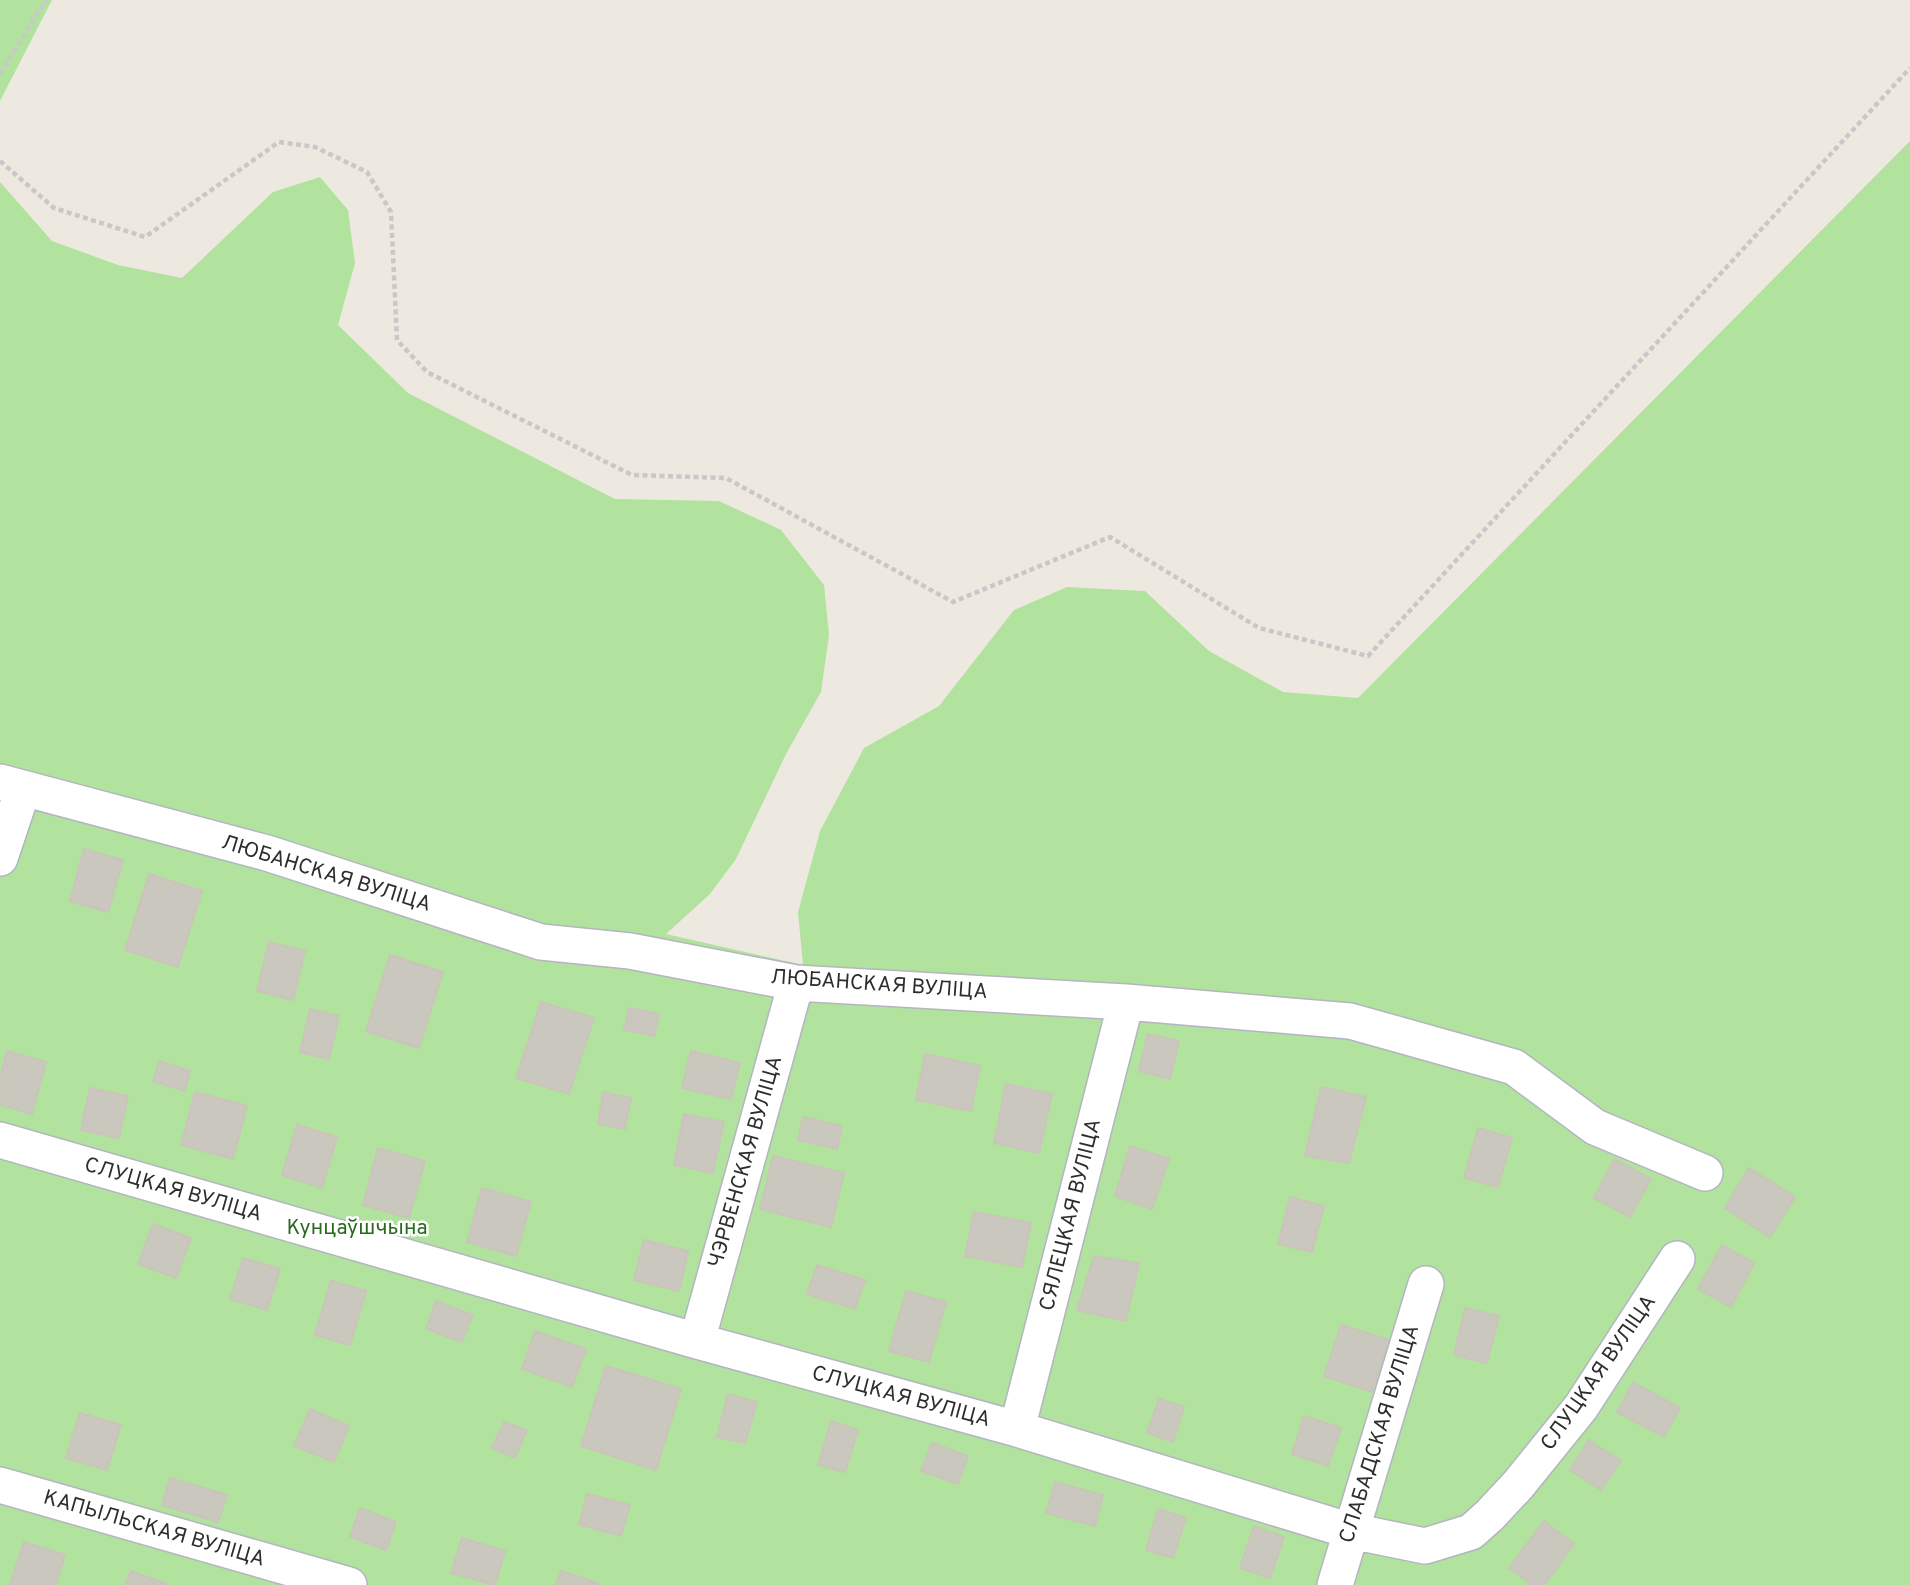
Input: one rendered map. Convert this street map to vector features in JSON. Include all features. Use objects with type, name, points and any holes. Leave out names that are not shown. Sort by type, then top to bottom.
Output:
[{"type":"street","points":[[0,858],[11,785]]},
{"type":"street","name":"ЛЮБАНСКАЯ ВУЛІЦА","points":[[11,785],[267,853],[541,942],[630,951],[796,984],[1126,1002],[1350,1021],[1514,1067],[1595,1127],[1705,1173]]},
{"type":"street","name":"ЧЭРВЕНСКАЯ ВУЛІЦА","points":[[696,1341],[796,984]]},
{"type":"street","name":"СЯЛЕЦКАЯ ВУЛІЦА","points":[[1017,1429],[1126,1002]]},
{"type":"street","name":"СЛУЦКАЯ ВУЛІЦА","points":[[0,1140],[696,1341],[1017,1429],[1351,1531],[1426,1546],[1471,1532],[1518,1485],[1581,1406],[1677,1259]]},
{"type":"street","name":"СЛАБАДСКАЯ ВУЛІЦА","points":[[1335,1585],[1426,1283]]},
{"type":"street","name":"КАПЫЛЬСКАЯ ВУЛІЦА","points":[[0,1485],[349,1585]]},
{"type":"path","points":[[0,74],[46,0]]},
{"type":"path","points":[[0,161],[54,208],[145,237],[279,142],[315,147],[367,172],[391,212],[397,340],[426,372],[632,475],[726,478],[953,602],[1110,537],[1259,628],[1368,656],[1910,68]]},
{"type":"green space","points":[[0,0],[52,0],[0,101]]},
{"type":"green space","name":"Кунцаўшчына","points":[[1910,141],[1910,1585],[0,1585],[0,182],[52,241],[118,265],[182,278],[273,192],[320,177],[348,210],[355,263],[338,325],[408,393],[615,499],[719,501],[781,530],[824,585],[829,635],[821,692],[786,754],[736,859],[710,894],[666,934],[803,965],[798,912],[820,831],[864,748],[939,706],[1014,610],[1067,587],[1145,591],[1209,651],[1283,692],[1358,698]]},
{"type":"building","points":[[84,849],[123,860],[108,912],[70,901]]},
{"type":"building","points":[[149,874],[202,891],[178,967],[125,950]]},
{"type":"building","points":[[269,942],[305,951],[293,1000],[257,991]]},
{"type":"building","points":[[390,955],[443,972],[419,1048],[366,1031]]},
{"type":"building","points":[[541,1002],[594,1018],[569,1094],[516,1078]]},
{"type":"building","points":[[629,1008],[659,1014],[654,1036],[624,1030]]},
{"type":"building","points":[[310,1009],[339,1016],[329,1059],[300,1052]]},
{"type":"building","points":[[1148,1034],[1179,1041],[1170,1079],[1139,1071]]},
{"type":"building","points":[[7,1051],[46,1062],[32,1114],[0,1105],[0,1077]]},
{"type":"building","points":[[691,1051],[740,1063],[731,1099],[682,1088]]},
{"type":"building","points":[[925,1054],[980,1066],[971,1111],[916,1100]]},
{"type":"building","points":[[159,1061],[190,1071],[185,1091],[153,1081]]},
{"type":"building","points":[[1006,1084],[1052,1094],[1039,1153],[994,1143]]},
{"type":"building","points":[[1321,1087],[1366,1097],[1349,1163],[1305,1156]]},
{"type":"building","points":[[90,1088],[128,1096],[119,1138],[81,1130]]},
{"type":"building","points":[[195,1092],[247,1106],[233,1159],[181,1145]]},
{"type":"building","points":[[603,1092],[631,1098],[625,1129],[598,1124]]},
{"type":"building","points":[[684,1114],[724,1122],[713,1173],[674,1165]]},
{"type":"building","points":[[803,1117],[842,1126],[837,1149],[798,1140]]},
{"type":"building","points":[[297,1125],[337,1137],[322,1188],[282,1175]]},
{"type":"building","points":[[1478,1128],[1512,1138],[1498,1187],[1464,1178]]},
{"type":"building","points":[[1130,1146],[1169,1159],[1152,1209],[1115,1196]]},
{"type":"building","points":[[378,1148],[425,1161],[409,1218],[363,1205]]},
{"type":"building","points":[[773,1156],[844,1173],[831,1227],[760,1209]]},
{"type":"building","points":[[1614,1159],[1651,1179],[1630,1217],[1594,1198]]},
{"type":"building","points":[[1749,1168],[1795,1197],[1770,1237],[1725,1208]]},
{"type":"building","points":[[482,1188],[531,1202],[516,1256],[467,1242]]},
{"type":"building","points":[[1290,1197],[1324,1206],[1312,1252],[1278,1244]]},
{"type":"building","points":[[974,1212],[1031,1223],[1022,1267],[965,1256]]},
{"type":"building","points":[[153,1224],[191,1238],[176,1278],[138,1264]]},
{"type":"building","points":[[644,1240],[688,1251],[679,1291],[634,1280]]},
{"type":"building","points":[[1722,1245],[1754,1263],[1731,1307],[1698,1289]]},
{"type":"building","points":[[1094,1256],[1139,1263],[1126,1321],[1077,1310]]},
{"type":"building","points":[[243,1258],[280,1269],[267,1310],[230,1299]]},
{"type":"building","points":[[817,1265],[865,1280],[855,1309],[807,1294]]},
{"type":"building","points":[[331,1281],[366,1291],[350,1345],[315,1335]]},
{"type":"building","points":[[906,1291],[946,1302],[929,1362],[889,1351]]},
{"type":"building","points":[[436,1301],[473,1315],[462,1342],[426,1329]]},
{"type":"building","points":[[1465,1308],[1499,1316],[1487,1363],[1454,1355]]},
{"type":"building","points":[[1341,1325],[1389,1340],[1372,1392],[1324,1376]]},
{"type":"building","points":[[535,1331],[586,1349],[572,1387],[522,1369]]},
{"type":"building","points":[[606,1366],[681,1389],[656,1470],[581,1446]]},
{"type":"building","points":[[1633,1382],[1680,1408],[1664,1437],[1617,1412]]},
{"type":"building","points":[[728,1394],[757,1402],[745,1443],[717,1437]]},
{"type":"building","points":[[1159,1399],[1184,1407],[1173,1442],[1147,1433]]},
{"type":"building","points":[[310,1409],[349,1426],[334,1462],[294,1446]]},
{"type":"building","points":[[80,1413],[121,1425],[107,1470],[66,1458]]},
{"type":"building","points":[[1304,1416],[1341,1428],[1328,1466],[1292,1454]]},
{"type":"building","points":[[831,1421],[858,1430],[845,1472],[818,1465]]},
{"type":"building","points":[[504,1422],[527,1430],[515,1458],[492,1448]]},
{"type":"building","points":[[1589,1440],[1621,1461],[1601,1490],[1570,1470]]},
{"type":"building","points":[[932,1443],[968,1456],[958,1484],[921,1471]]},
{"type":"building","points":[[170,1478],[227,1495],[218,1522],[162,1505]]},
{"type":"building","points":[[1055,1482],[1103,1495],[1095,1526],[1046,1513]]},
{"type":"building","points":[[587,1494],[630,1505],[621,1536],[579,1524]]},
{"type":"building","points":[[360,1508],[396,1522],[386,1550],[350,1537]]},
{"type":"building","points":[[1158,1509],[1186,1518],[1173,1558],[1146,1550]]},
{"type":"building","points":[[1544,1521],[1574,1544],[1544,1585],[1532,1585],[1509,1568]]},
{"type":"building","points":[[1254,1526],[1284,1537],[1270,1578],[1240,1568]]},
{"type":"building","points":[[462,1538],[505,1551],[495,1585],[451,1573]]},
{"type":"building","points":[[24,1542],[65,1555],[56,1585],[10,1585]]},
{"type":"building","points":[[131,1571],[169,1585],[125,1585]]},
{"type":"building","points":[[561,1571],[598,1583],[556,1585]]}]
